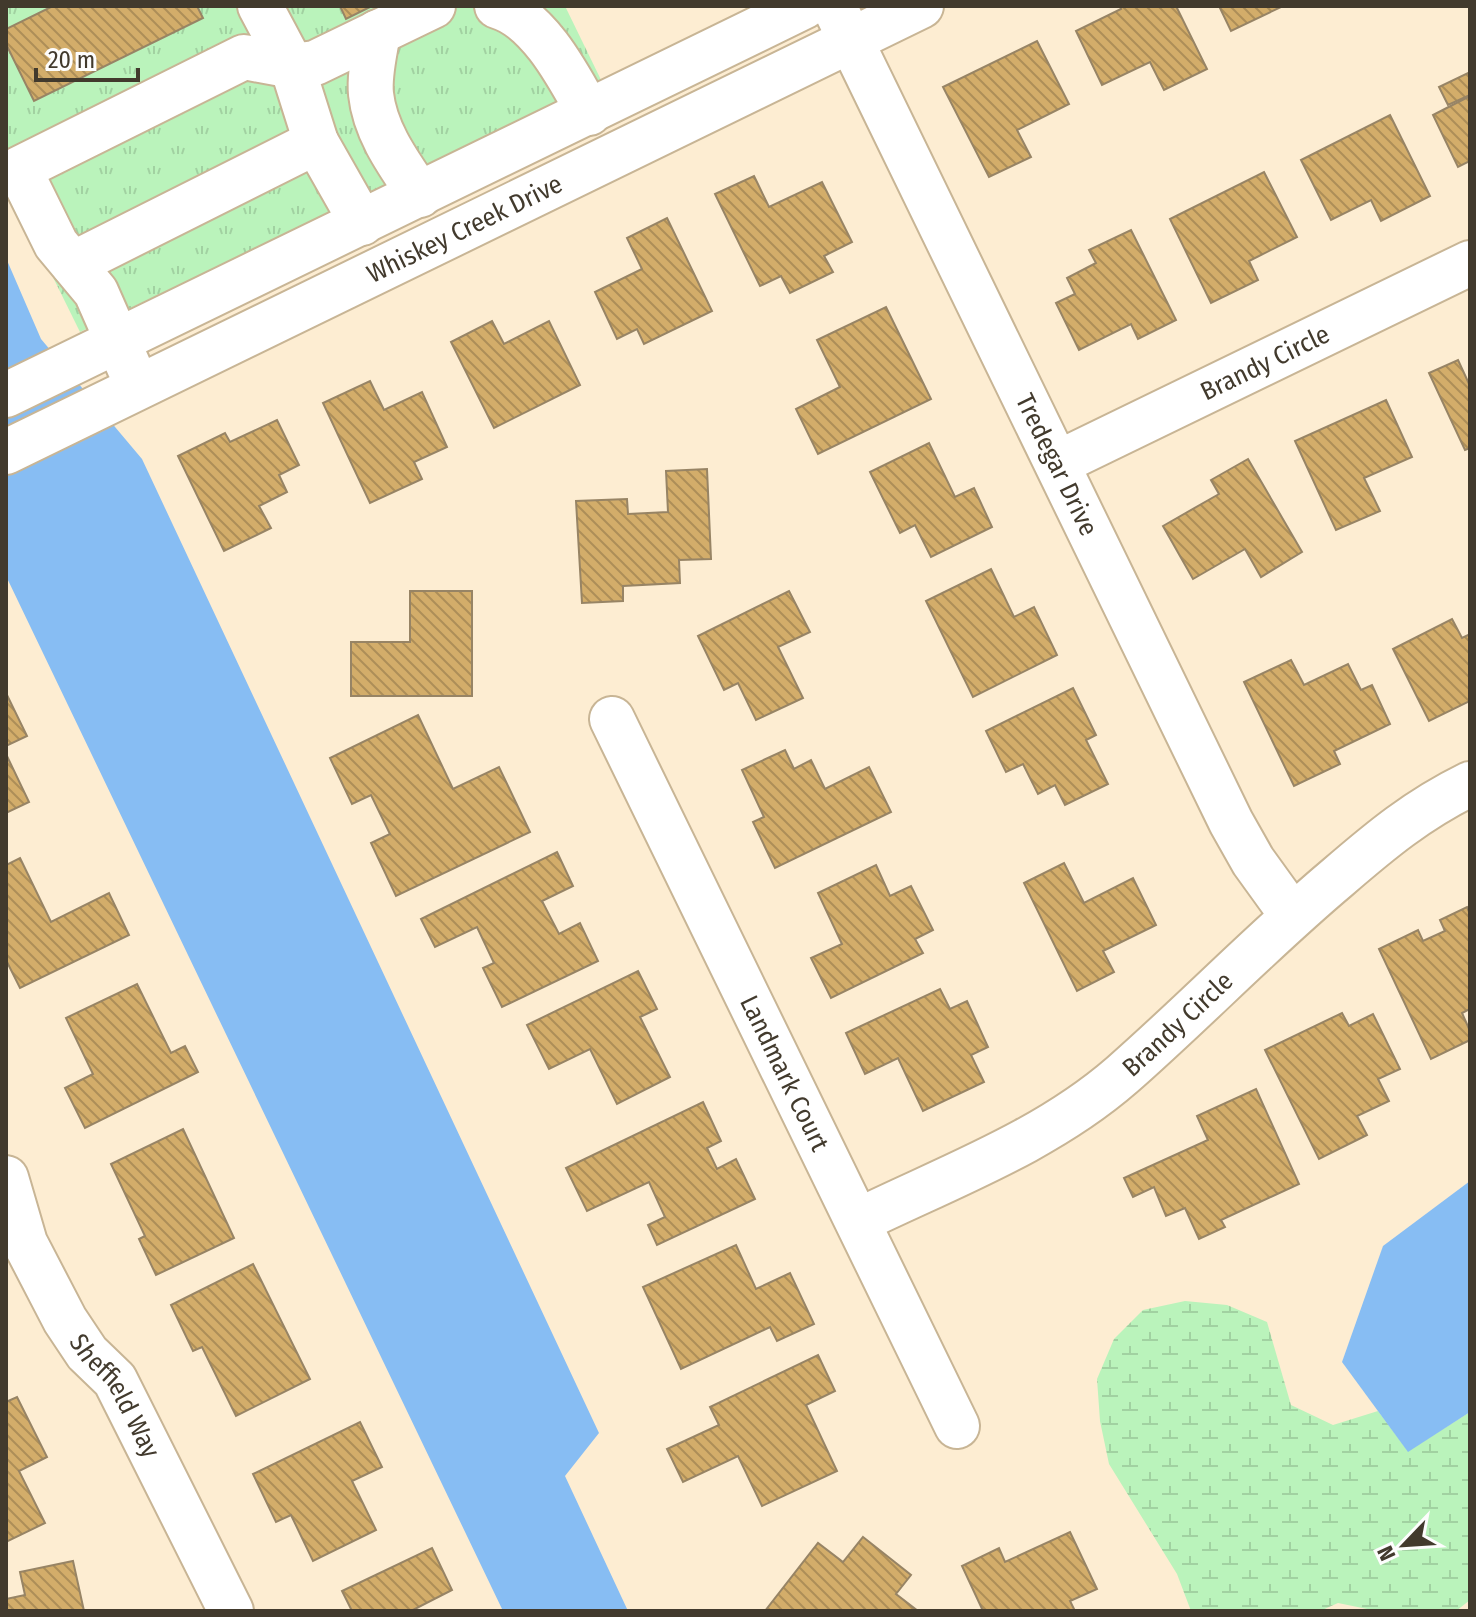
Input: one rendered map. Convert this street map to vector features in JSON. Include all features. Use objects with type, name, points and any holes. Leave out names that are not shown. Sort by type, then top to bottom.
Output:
[{"type":"street","points":[[260,6],[292,66],[316,142],[362,223]]},
{"type":"street","points":[[126,393],[104,348],[96,292],[56,244],[12,160],[244,57],[292,66],[315,63],[433,6]]},
{"type":"street","points":[[497,6],[529,26],[550,50],[589,113]]},
{"type":"street","name":"Whiskey Creek Drive","points":[[6,395],[805,6]]},
{"type":"street","name":"Whiskey Creek Drive","points":[[6,452],[841,24],[921,6]]},
{"type":"street","name":"Tredegar Drive","points":[[841,24],[1231,822],[1253,861],[1292,915]]},
{"type":"street","points":[[378,32],[371,94],[391,153],[420,195]]},
{"type":"street","points":[[73,264],[316,142]]},
{"type":"street","name":"Brandy Circle","points":[[1058,463],[1470,263]]},
{"type":"street","name":"Landmark Court","points":[[612,719],[957,1426]]},
{"type":"street","name":"Brandy Circle","points":[[858,1221],[1009,1150],[1086,1103],[1121,1075],[1292,915],[1402,823],[1470,784]]},
{"type":"street","name":"Sheffield Way","points":[[6,1178],[25,1243],[65,1320],[87,1353],[115,1380],[231,1611]]},
{"type":"green space","points":[[6,6],[565,6],[603,84],[80,332],[6,182]]},
{"type":"green space","points":[[1185,1301],[1227,1305],[1267,1322],[1291,1405],[1333,1425],[1378,1411],[1408,1451],[1470,1412],[1470,1600],[1456,1611],[1377,1611],[1338,1603],[1320,1611],[1191,1611],[1177,1574],[1109,1464],[1100,1421],[1097,1379],[1114,1339],[1143,1310]]},
{"type":"water","points":[[6,258],[41,339],[142,459],[599,1433],[565,1476],[628,1611],[503,1611],[6,576]]},
{"type":"water","points":[[1470,1181],[1470,1412],[1408,1452],[1342,1362],[1383,1246]]},
{"type":"building","points":[[53,6],[197,6],[203,18],[34,101],[6,44],[6,29]]},
{"type":"building","points":[[340,6],[372,6],[346,19]]},
{"type":"building","points":[[1120,6],[1176,6],[1207,69],[1164,90],[1150,62],[1102,85],[1076,31],[1121,9]]},
{"type":"building","points":[[1219,6],[1283,6],[1231,31]]},
{"type":"building","points":[[1037,41],[1069,104],[1017,130],[1031,157],[989,177],[943,87]]},
{"type":"building","points":[[1470,72],[1470,95],[1448,105],[1439,87]]},
{"type":"building","points":[[1470,96],[1470,161],[1458,167],[1433,115]]},
{"type":"building","points":[[1390,115],[1430,196],[1381,221],[1371,200],[1331,220],[1301,160]]},
{"type":"building","points":[[1264,172],[1297,237],[1249,261],[1258,280],[1211,303],[1170,219]]},
{"type":"building","points":[[754,176],[769,207],[822,182],[852,242],[824,256],[833,272],[790,293],[781,276],[760,286],[715,194]]},
{"type":"building","points":[[667,218],[712,311],[644,344],[637,329],[617,339],[595,292],[642,269],[627,238]]},
{"type":"building","points":[[1131,230],[1176,320],[1138,339],[1131,324],[1079,350],[1056,303],[1075,294],[1067,278],[1096,263],[1089,250]]},
{"type":"building","points":[[886,307],[931,399],[818,454],[796,409],[840,387],[817,340]]},
{"type":"building","points":[[492,321],[504,344],[549,321],[580,385],[494,428],[451,342]]},
{"type":"building","points":[[1458,360],[1470,386],[1470,448],[1465,450],[1429,373]]},
{"type":"building","points":[[370,381],[384,410],[422,392],[447,447],[414,462],[422,479],[370,503],[323,403]]},
{"type":"building","points":[[1386,400],[1412,457],[1364,478],[1380,511],[1336,530],[1295,441]]},
{"type":"building","points":[[277,420],[299,465],[279,475],[287,492],[259,506],[271,528],[224,551],[178,456],[225,433],[230,442]]},
{"type":"building","points":[[929,443],[955,497],[974,488],[992,527],[931,557],[915,525],[900,533],[870,472]]},
{"type":"building","points":[[1248,459],[1302,552],[1261,577],[1245,549],[1193,579],[1163,526],[1219,494],[1211,480]]},
{"type":"building","points":[[707,469],[711,559],[679,560],[680,583],[623,586],[623,601],[582,603],[576,501],[627,499],[628,514],[668,512],[666,471]]},
{"type":"building","points":[[991,569],[1014,617],[1034,607],[1057,655],[973,697],[926,601]]},
{"type":"building","points":[[410,591],[472,591],[472,696],[351,696],[351,642],[410,642]]},
{"type":"building","points":[[789,591],[810,632],[778,647],[803,698],[756,720],[738,683],[724,690],[698,636]]},
{"type":"building","points":[[1452,619],[1462,638],[1470,634],[1470,701],[1429,721],[1393,649]]},
{"type":"building","points":[[1291,660],[1304,685],[1348,664],[1361,690],[1372,685],[1390,724],[1334,751],[1340,764],[1294,786],[1244,682]]},
{"type":"building","points":[[1073,688],[1096,735],[1086,740],[1108,784],[1065,805],[1055,785],[1038,794],[1023,764],[1006,772],[986,731]]},
{"type":"building","points":[[6,693],[27,736],[6,746]]},
{"type":"building","points":[[418,715],[453,789],[499,767],[530,832],[396,896],[371,843],[390,834],[371,795],[352,804],[330,758]]},
{"type":"building","points":[[785,750],[794,769],[811,760],[825,789],[869,767],[891,812],[775,868],[753,822],[764,817],[742,770]]},
{"type":"building","points":[[6,754],[29,802],[6,813]]},
{"type":"building","points":[[557,852],[573,886],[542,901],[559,934],[580,923],[598,961],[502,1007],[483,968],[494,963],[477,927],[435,947],[421,919]]},
{"type":"building","points":[[20,858],[51,922],[109,893],[129,935],[20,988],[6,960],[6,865]]},
{"type":"building","points":[[1064,863],[1084,903],[1133,878],[1156,925],[1103,951],[1114,972],[1077,991],[1024,883]]},
{"type":"building","points":[[876,865],[890,896],[911,886],[933,930],[915,939],[923,953],[831,998],[811,958],[842,944],[818,893]]},
{"type":"building","points":[[1467,907],[1470,914],[1470,1009],[1462,1013],[1470,1031],[1470,1040],[1431,1059],[1379,949],[1418,930],[1423,941],[1445,931],[1440,920]]},
{"type":"building","points":[[638,971],[657,1009],[640,1017],[670,1077],[617,1104],[590,1049],[549,1069],[527,1025]]},
{"type":"building","points":[[137,984],[171,1053],[185,1046],[198,1072],[85,1128],[65,1088],[93,1074],[66,1018]]},
{"type":"building","points":[[940,989],[950,1009],[967,1001],[988,1047],[971,1055],[984,1082],[923,1111],[898,1058],[865,1074],[846,1033]]},
{"type":"building","points":[[1342,1013],[1349,1026],[1373,1014],[1400,1069],[1378,1079],[1389,1101],[1357,1116],[1367,1135],[1319,1159],[1265,1050]]},
{"type":"building","points":[[1256,1089],[1299,1184],[1221,1220],[1225,1227],[1199,1239],[1185,1208],[1166,1216],[1154,1187],[1133,1197],[1124,1178],[1208,1140],[1197,1116]]},
{"type":"building","points":[[703,1102],[721,1141],[707,1148],[717,1169],[736,1159],[755,1199],[657,1245],[648,1225],[665,1217],[649,1182],[587,1211],[566,1168]]},
{"type":"building","points":[[183,1129],[234,1238],[156,1275],[139,1239],[145,1236],[111,1164]]},
{"type":"building","points":[[736,1245],[756,1289],[790,1273],[814,1324],[777,1341],[770,1327],[681,1369],[643,1287]]},
{"type":"building","points":[[253,1264],[310,1379],[236,1416],[202,1347],[193,1351],[171,1305]]},
{"type":"building","points":[[818,1355],[835,1391],[806,1405],[837,1471],[762,1506],[738,1456],[683,1482],[667,1449],[719,1425],[710,1407]]},
{"type":"building","points":[[17,1397],[47,1457],[19,1471],[45,1523],[6,1542],[6,1402]]},
{"type":"building","points":[[360,1422],[382,1467],[352,1481],[376,1530],[313,1561],[291,1515],[276,1522],[253,1474]]},
{"type":"building","points":[[1070,1532],[1097,1589],[1070,1601],[1075,1611],[983,1611],[962,1566],[999,1548],[1005,1562]]},
{"type":"building","points":[[863,1537],[911,1575],[896,1594],[918,1611],[765,1611],[818,1543],[843,1562]]},
{"type":"building","points":[[432,1548],[452,1590],[411,1611],[352,1611],[342,1591]]},
{"type":"building","points":[[73,1561],[84,1611],[7,1611],[6,1599],[25,1595],[20,1572]]}]
